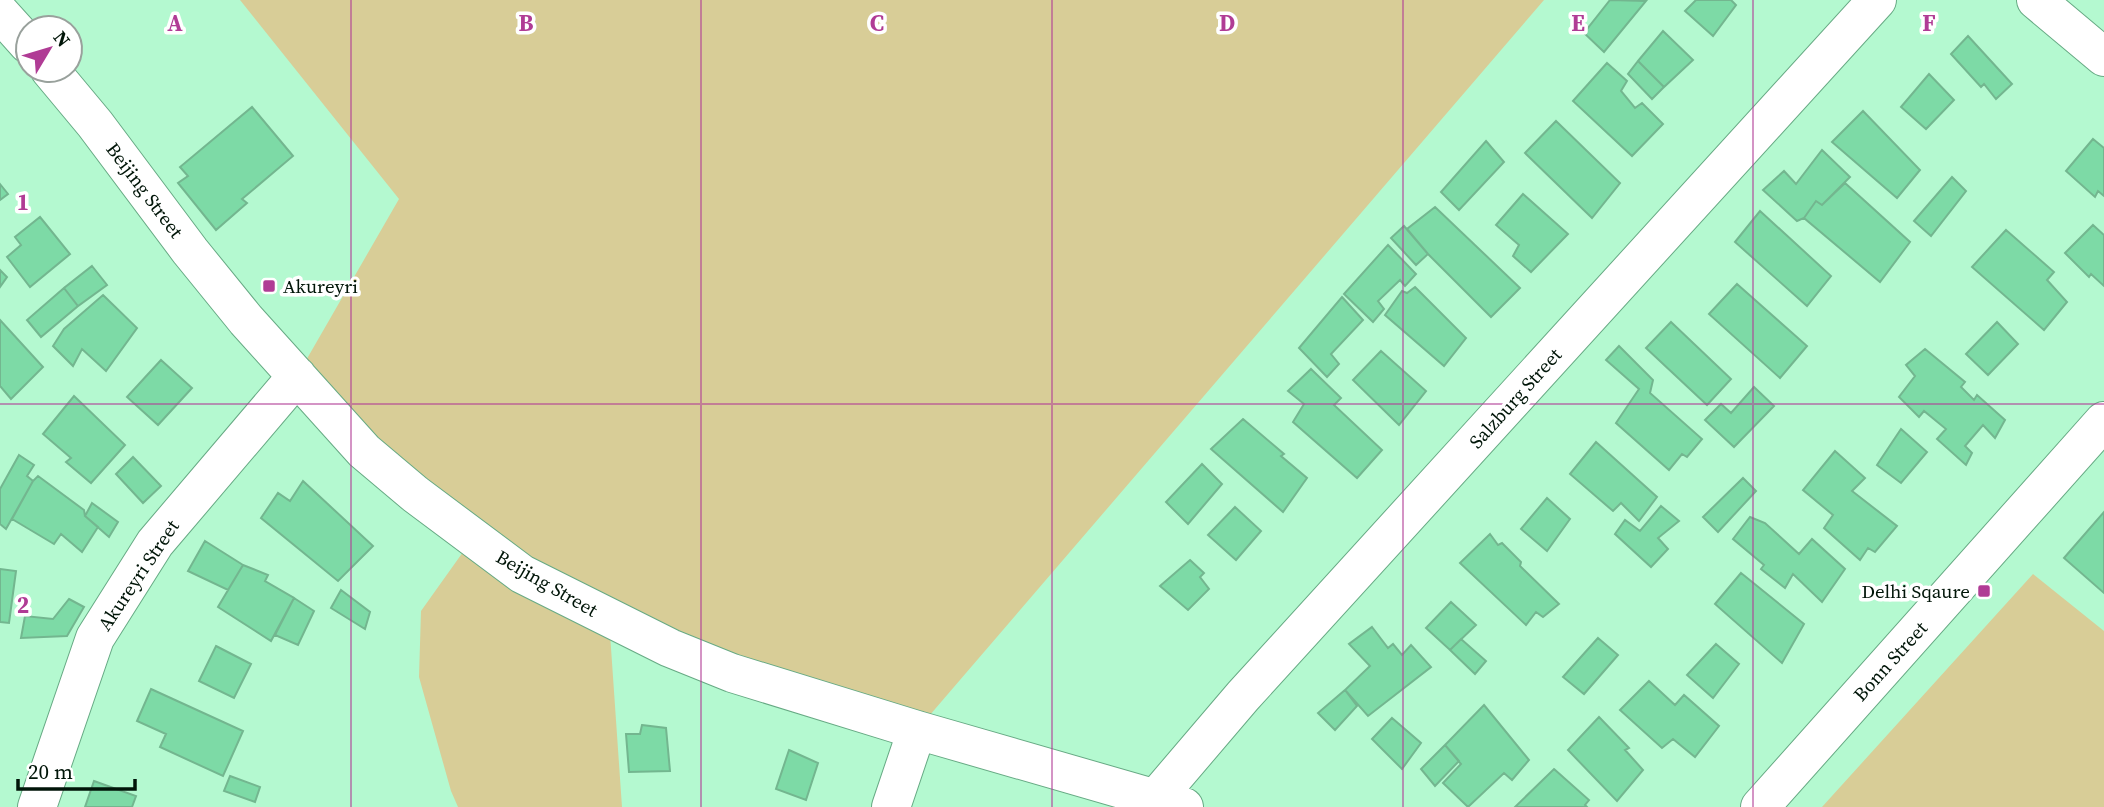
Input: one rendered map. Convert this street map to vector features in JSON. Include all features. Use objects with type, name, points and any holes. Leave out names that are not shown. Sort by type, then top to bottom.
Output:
[{"type":"street","name":"Salzburg Street","points":[[1170,803],[1253,686],[1877,0]]},
{"type":"street","points":[[2036,0],[2104,57]]},
{"type":"street","points":[[0,13],[14,28]]},
{"type":"street","name":"Beijing Street","points":[[62,84],[246,320],[364,451],[415,494],[522,574],[657,642],[732,673],[1170,803]]},
{"type":"street","name":"Akureyri Street","points":[[37,807],[95,638],[155,543],[297,376]]},
{"type":"street","name":"Bonn Street","points":[[1760,807],[2104,421]]},
{"type":"street","points":[[891,807],[917,730]]},
{"type":"shaded area","points":[[240,0],[1544,0],[917,730],[609,619],[622,807],[458,807],[451,791],[419,677],[421,611],[473,538],[297,376],[399,199]]},
{"type":"shaded area","points":[[2033,574],[2104,631],[2104,807],[1822,807]]},
{"type":"building","points":[[1610,0],[1646,1],[1604,52],[1584,33]]},
{"type":"building","points":[[1696,0],[1731,0],[1736,5],[1713,36],[1685,11]]},
{"type":"building","points":[[1663,31],[1693,60],[1664,87],[1638,61]]},
{"type":"building","points":[[1968,36],[2012,84],[1996,99],[1984,84],[1981,87],[1951,54]]},
{"type":"building","points":[[1638,61],[1664,87],[1652,99],[1628,74]]},
{"type":"building","points":[[1607,63],[1627,81],[1621,91],[1635,108],[1642,103],[1663,124],[1632,156],[1573,101]]},
{"type":"building","points":[[1929,74],[1954,100],[1926,129],[1901,107]]},
{"type":"building","points":[[252,107],[293,156],[242,199],[247,203],[216,230],[178,183],[188,176],[180,167]]},
{"type":"building","points":[[1863,111],[1920,170],[1897,198],[1832,142]]},
{"type":"building","points":[[1556,121],[1620,183],[1592,218],[1525,153]]},
{"type":"building","points":[[2093,139],[2104,148],[2104,196],[2098,191],[2095,197],[2066,171]]},
{"type":"building","points":[[1486,141],[1504,162],[1459,210],[1441,192]]},
{"type":"building","points":[[1822,150],[1850,177],[1822,205],[1816,201],[1804,218],[1797,221],[1763,190],[1784,171],[1796,184]]},
{"type":"building","points":[[1952,177],[1966,191],[1931,236],[1914,221]]},
{"type":"building","points":[[1845,183],[1910,242],[1880,282],[1804,218],[1816,201],[1822,205]]},
{"type":"building","points":[[0,184],[8,194],[0,200]]},
{"type":"building","points":[[1523,194],[1568,234],[1531,272],[1513,256],[1519,245],[1496,225]]},
{"type":"building","points":[[1435,207],[1520,288],[1491,317],[1407,229]]},
{"type":"building","points":[[1760,211],[1831,276],[1807,306],[1735,242]]},
{"type":"building","points":[[40,217],[70,254],[30,287],[7,257],[21,245],[15,237]]},
{"type":"building","points":[[2093,225],[2104,235],[2104,286],[2091,274],[2089,277],[2065,253]]},
{"type":"building","points":[[1404,226],[1428,254],[1416,265],[1391,238]]},
{"type":"building","points":[[2006,230],[2054,272],[2047,280],[2067,302],[2044,330],[1972,267]]},
{"type":"building","points":[[1388,245],[1416,274],[1405,286],[1400,280],[1378,301],[1384,309],[1373,322],[1344,294]]},
{"type":"building","points":[[92,266],[107,285],[78,306],[64,288]]},
{"type":"building","points":[[0,270],[7,277],[0,287]]},
{"type":"building","points":[[1737,284],[1807,346],[1780,378],[1709,314]]},
{"type":"building","points":[[1415,287],[1466,338],[1444,366],[1385,315],[1402,291],[1407,293]]},
{"type":"building","points":[[64,288],[78,306],[41,337],[27,320]]},
{"type":"building","points":[[103,295],[137,328],[106,371],[82,349],[73,366],[53,346],[64,329]]},
{"type":"building","points":[[1342,297],[1363,320],[1331,354],[1339,364],[1327,377],[1299,348]]},
{"type":"building","points":[[0,320],[43,367],[11,399],[0,386]]},
{"type":"building","points":[[1671,322],[1731,379],[1707,405],[1646,348]]},
{"type":"building","points":[[1997,322],[2018,344],[1988,375],[1966,354]]},
{"type":"building","points":[[1619,346],[1653,380],[1650,393],[1702,439],[1687,457],[1682,454],[1669,470],[1616,423],[1639,389],[1606,360]]},
{"type":"building","points":[[1925,349],[1965,382],[1961,387],[1974,400],[1977,395],[2005,420],[1995,438],[1983,425],[1965,446],[1972,453],[1966,465],[1937,439],[1946,429],[1924,411],[1919,417],[1899,397],[1915,376],[1906,365]]},
{"type":"building","points":[[1381,351],[1426,391],[1399,425],[1353,380]]},
{"type":"building","points":[[161,360],[192,388],[158,425],[127,397]]},
{"type":"building","points":[[1311,369],[1341,398],[1334,405],[1382,450],[1357,478],[1293,422],[1304,404],[1288,391]]},
{"type":"building","points":[[1754,387],[1774,406],[1734,447],[1705,420],[1721,404],[1731,413]]},
{"type":"building","points":[[74,396],[125,445],[91,483],[66,462],[71,458],[43,434]]},
{"type":"building","points":[[1243,419],[1307,478],[1283,512],[1211,449]]},
{"type":"building","points":[[1901,429],[1927,452],[1901,483],[1877,465]]},
{"type":"building","points":[[1596,442],[1657,497],[1639,521],[1621,503],[1613,511],[1570,474]]},
{"type":"building","points":[[1835,451],[1865,478],[1852,491],[1897,526],[1875,552],[1868,548],[1860,560],[1824,528],[1833,515],[1803,490]]},
{"type":"building","points":[[19,455],[34,465],[27,476],[33,481],[6,529],[0,524],[0,489]]},
{"type":"building","points":[[133,457],[161,486],[143,503],[116,474]]},
{"type":"building","points":[[1202,464],[1222,484],[1188,524],[1166,502]]},
{"type":"building","points":[[38,476],[84,510],[85,516],[98,527],[82,552],[61,534],[54,544],[12,519]]},
{"type":"building","points":[[1743,478],[1756,491],[1718,532],[1703,517]]},
{"type":"building","points":[[303,481],[373,546],[338,581],[261,518],[278,493],[290,501]]},
{"type":"building","points":[[1547,498],[1570,519],[1547,551],[1521,529]]},
{"type":"building","points":[[92,503],[118,522],[109,537],[85,516]]},
{"type":"building","points":[[1661,506],[1679,521],[1658,538],[1668,549],[1651,567],[1615,534],[1625,520],[1640,531]]},
{"type":"building","points":[[1235,507],[1261,531],[1236,560],[1208,535]]},
{"type":"building","points":[[2104,512],[2104,593],[2064,558]]},
{"type":"building","points":[[1750,517],[1765,523],[1799,554],[1812,539],[1845,569],[1822,602],[1793,574],[1785,588],[1761,569],[1764,565],[1733,539]]},
{"type":"building","points":[[1490,534],[1498,545],[1502,543],[1521,562],[1520,566],[1559,604],[1543,617],[1536,612],[1526,625],[1460,563]]},
{"type":"building","points":[[205,541],[243,565],[228,590],[188,571]]},
{"type":"building","points":[[1190,560],[1204,573],[1200,577],[1209,589],[1188,610],[1160,586]]},
{"type":"building","points":[[243,565],[268,575],[265,581],[294,598],[271,641],[218,607]]},
{"type":"building","points":[[0,569],[16,571],[9,623],[0,622]]},
{"type":"building","points":[[1741,573],[1804,624],[1782,663],[1715,604]]},
{"type":"building","points":[[341,590],[370,612],[365,629],[331,608]]},
{"type":"building","points":[[294,598],[314,611],[298,645],[275,635]]},
{"type":"building","points":[[69,599],[84,607],[67,636],[21,638],[25,616],[53,619]]},
{"type":"building","points":[[1451,602],[1476,625],[1450,650],[1426,628]]},
{"type":"building","points":[[1372,627],[1388,648],[1393,644],[1402,655],[1411,645],[1431,667],[1368,716],[1345,690],[1370,666],[1349,644]]},
{"type":"building","points":[[1598,638],[1618,655],[1584,694],[1563,677]]},
{"type":"building","points":[[1461,639],[1486,661],[1475,674],[1450,650]]},
{"type":"building","points":[[1716,644],[1739,664],[1713,698],[1687,675]]},
{"type":"building","points":[[216,646],[251,664],[234,698],[199,681]]},
{"type":"building","points":[[1649,681],[1675,705],[1684,695],[1719,726],[1695,757],[1673,739],[1662,748],[1620,710]]},
{"type":"building","points":[[151,689],[243,731],[223,776],[160,747],[166,734],[137,721]]},
{"type":"building","points":[[1345,690],[1357,706],[1335,730],[1318,713]]},
{"type":"building","points":[[1484,705],[1529,760],[1512,780],[1504,773],[1468,807],[1443,783],[1461,764],[1445,745]]},
{"type":"building","points":[[1599,717],[1629,748],[1625,750],[1643,770],[1617,801],[1568,750]]},
{"type":"building","points":[[1392,718],[1421,743],[1402,769],[1372,739]]},
{"type":"building","points":[[642,725],[666,728],[670,771],[629,772],[626,734],[640,734]]},
{"type":"building","points":[[1445,745],[1459,761],[1435,786],[1421,769]]},
{"type":"building","points":[[789,750],[818,763],[806,800],[776,789]]},
{"type":"building","points":[[1554,769],[1589,800],[1585,805],[1587,807],[1515,807]]},
{"type":"building","points":[[230,776],[260,787],[255,802],[224,791]]},
{"type":"building","points":[[94,781],[136,796],[132,807],[85,807]]},
{"type":"place","name":"Akureyri","points":[[269,286]]},
{"type":"place","name":"Delhi Sqaure","points":[[1984,591]]}]
